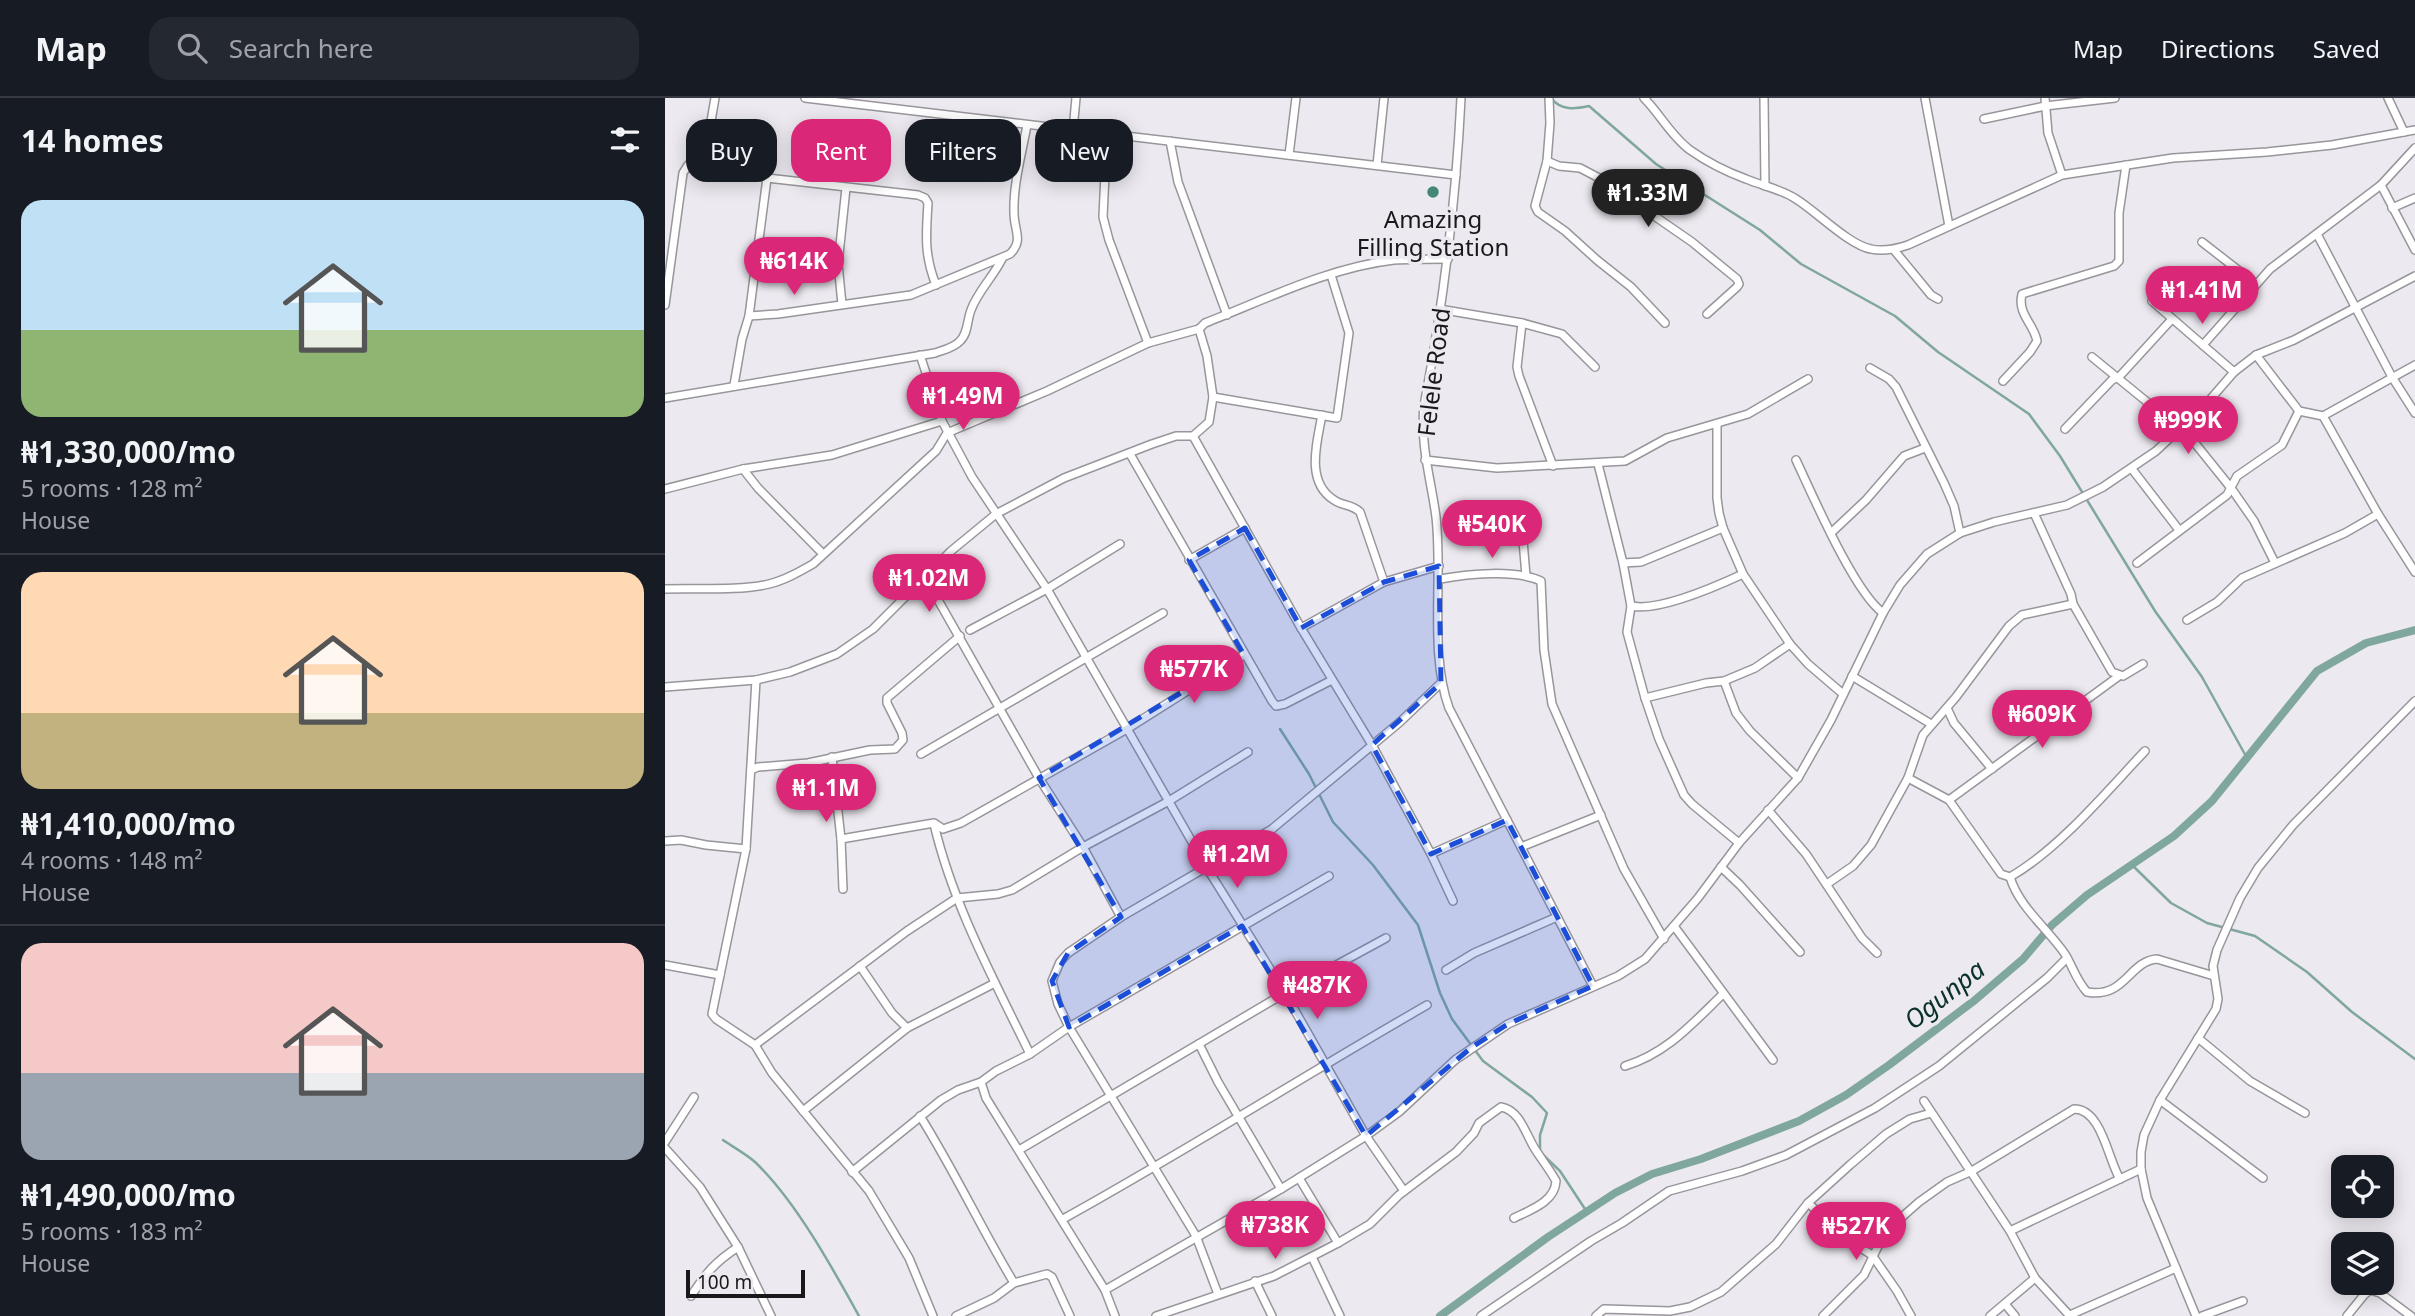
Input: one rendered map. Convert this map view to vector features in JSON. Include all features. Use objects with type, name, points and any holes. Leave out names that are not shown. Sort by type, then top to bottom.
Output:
[{"type":"street","points":[[711,119],[715,98]]},
{"type":"street","points":[[805,98],[846,100],[1035,126]]},
{"type":"street","points":[[1074,119],[1076,98]]},
{"type":"street","points":[[1290,155],[1297,98]]},
{"type":"street","points":[[1377,165],[1384,98]]},
{"type":"street","name":"Felele Road","points":[[1461,98],[1448,259],[1423,416],[1425,460],[1436,516],[1440,579],[1438,611],[1441,683],[1449,708],[1593,986]]},
{"type":"street","points":[[1549,98],[1547,162],[1535,201],[1538,212],[1565,231],[1631,287],[1665,323]]},
{"type":"street","points":[[1644,98],[1689,150],[1715,165],[1794,197],[1853,240],[1870,249],[1894,250],[2062,175],[2173,158],[2332,145],[2415,130]]},
{"type":"street","points":[[1764,98],[1765,186]]},
{"type":"street","points":[[1925,98],[1949,226]]},
{"type":"street","points":[[1984,118],[2045,102],[2115,98]]},
{"type":"street","points":[[2391,99],[2404,132]]},
{"type":"street","points":[[2045,102],[2051,147],[2062,175]]},
{"type":"street","points":[[749,316],[911,295],[1002,258],[1017,247],[1019,239],[1015,228],[1014,209],[1027,125]]},
{"type":"street","points":[[1133,136],[1456,176]]},
{"type":"street","points":[[1170,141],[1178,182],[1227,315]]},
{"type":"street","points":[[2203,345],[2270,269],[2381,186],[2415,148]]},
{"type":"street","points":[[1547,162],[1580,168],[1601,179],[1692,242],[1737,279],[1737,287],[1707,314]]},
{"type":"street","points":[[2003,381],[2037,341],[2035,332],[2024,316],[2020,299],[2022,294],[2114,266],[2119,261],[2119,213],[2126,165]]},
{"type":"street","points":[[665,305],[686,167]]},
{"type":"street","points":[[777,179],[925,198],[928,203],[925,244],[928,265],[936,285]]},
{"type":"street","points":[[734,385],[749,316],[766,182]]},
{"type":"street","points":[[1105,182],[1103,217],[1109,240],[1149,343]]},
{"type":"street","points":[[2381,186],[2415,250]]},
{"type":"street","points":[[842,304],[838,264],[846,188]]},
{"type":"street","points":[[2392,208],[2415,198]]},
{"type":"street","points":[[2317,234],[2392,377],[2415,413]]},
{"type":"street","points":[[2202,242],[2256,284]]},
{"type":"street","points":[[1894,250],[1931,295],[1938,299]]},
{"type":"street","points":[[665,398],[920,355],[954,346],[961,340],[978,294],[995,274],[1002,258]]},
{"type":"street","points":[[665,588],[767,584],[790,577],[813,564],[936,451],[947,432],[1047,391],[1149,343],[1199,329],[1205,323],[1331,275],[1392,261],[1448,259]]},
{"type":"street","points":[[1213,397],[1337,418],[1349,345],[1347,323],[1331,275]]},
{"type":"street","points":[[1105,1290],[1299,1178],[1366,1136],[1399,1112],[1472,1046],[1508,1024],[1618,976],[1645,959],[1664,939],[1739,843],[1798,778],[1812,756],[1882,614],[1913,568],[1927,554],[1959,533],[2078,500],[2103,487],[2132,469],[2180,430],[2234,372],[2256,355],[2294,340],[2415,276]]},
{"type":"street","points":[[2151,301],[2234,372]]},
{"type":"street","points":[[1439,309],[1522,323],[1562,334],[1595,367]]},
{"type":"street","points":[[2065,429],[2112,380],[2119,377],[2172,320]]},
{"type":"street","points":[[1522,323],[1517,367],[1553,466]]},
{"type":"street","points":[[665,687],[756,680],[802,668],[837,654],[873,629],[971,533],[996,514],[1065,478],[1176,436],[1193,436],[1209,422],[1213,397],[1207,356],[1199,329]]},
{"type":"street","points":[[920,355],[942,421],[972,477],[1047,589],[1207,868],[1285,993],[1366,1136],[1404,1191]]},
{"type":"street","points":[[2256,355],[2299,411],[2323,416],[2415,365]]},
{"type":"street","points":[[2092,357],[2190,437],[2259,528],[2275,563]]},
{"type":"street","points":[[1871,368],[1889,379],[1896,387],[1954,506],[1959,533]]},
{"type":"street","points":[[1425,460],[1497,468],[1625,461],[1667,438],[1748,414],[1808,379]]},
{"type":"street","points":[[2137,563],[2228,495],[2237,476],[2282,445],[2299,411]]},
{"type":"street","points":[[1322,415],[1317,441],[1316,474],[1334,501],[1355,507],[1360,512],[1384,582]]},
{"type":"street","points":[[2323,416],[2378,514],[2415,572]]},
{"type":"street","points":[[665,489],[743,469],[832,454],[942,421]]},
{"type":"street","points":[[1717,425],[1717,498],[1723,528],[1743,574],[1790,644],[1808,664],[1843,694]]},
{"type":"street","points":[[1193,436],[1301,628],[1372,745],[1431,854],[1453,901]]},
{"type":"street","points":[[1832,532],[1904,456],[1925,447]]},
{"type":"street","points":[[1130,454],[1244,655],[1276,705],[1286,704],[1332,680]]},
{"type":"street","points":[[1796,460],[1861,585],[1882,614]]},
{"type":"street","points":[[1598,464],[1623,563],[1631,606],[1627,632],[1645,698],[1675,778],[1684,794],[1692,804],[1739,843]]},
{"type":"street","points":[[743,469],[823,554]]},
{"type":"street","points":[[2132,469],[2179,530]]},
{"type":"street","points":[[2034,513],[2071,594],[2073,604],[2112,672],[2119,676]]},
{"type":"street","points":[[2187,620],[2217,602],[2242,579],[2345,533],[2378,514]]},
{"type":"street","points":[[1521,517],[1526,576]]},
{"type":"street","points":[[1189,560],[1245,528]]},
{"type":"street","points":[[1623,563],[1641,562],[1723,528]]},
{"type":"street","points":[[969,630],[1047,589],[1120,544]]},
{"type":"street","points":[[1301,628],[1384,582],[1439,566]]},
{"type":"street","points":[[1440,579],[1482,574],[1526,576],[1541,581],[1543,650],[1552,704],[1624,869],[1664,939]]},
{"type":"street","points":[[1631,606],[1645,606],[1693,595],[1743,574]]},
{"type":"street","points":[[925,577],[1121,917]]},
{"type":"street","points":[[1827,884],[1853,866],[1871,845],[1908,778],[1923,735],[2014,620],[2022,615],[2073,604]]},
{"type":"street","points":[[921,754],[1163,613]]},
{"type":"street","points":[[751,770],[758,767],[808,764],[870,750],[895,749],[903,740],[902,733],[887,698],[960,635]]},
{"type":"street","points":[[1645,698],[1724,681],[1755,668],[1790,644]]},
{"type":"street","points":[[841,839],[934,823],[943,829],[961,823],[1127,729],[1244,655]]},
{"type":"street","points":[[1949,800],[2119,676],[2143,664]]},
{"type":"street","points":[[1852,676],[1931,724]]},
{"type":"street","points":[[756,680],[746,849],[712,1014],[755,1045],[772,1073],[883,1212],[917,1275],[933,1316]]},
{"type":"street","points":[[1724,681],[1736,713],[1749,731],[1798,778]]},
{"type":"street","points":[[1218,1294],[1196,1236],[1069,1027],[1058,1004],[1052,981],[1055,971],[1068,953],[1121,917],[1272,829],[1441,683]]},
{"type":"street","points":[[2196,1316],[2147,1198],[2141,1169],[2144,1135],[2159,1100],[2216,1009],[2218,999],[2214,976],[2217,950],[2240,898],[2258,867],[2293,825],[2415,701]]},
{"type":"street","points":[[1947,708],[1954,723],[1992,769]]},
{"type":"street","points":[[2010,877],[2040,856],[2093,806],[2145,751]]},
{"type":"street","points":[[755,1045],[957,898],[1011,890],[1083,847],[1169,801],[1248,752]]},
{"type":"street","points":[[832,757],[841,839],[843,889]]},
{"type":"street","points":[[1908,778],[1949,800],[2001,874],[2010,877]]},
{"type":"street","points":[[1768,810],[1806,854],[1850,921],[1877,953]]},
{"type":"street","points":[[1521,847],[1601,815]]},
{"type":"street","points":[[1431,854],[1507,820]]},
{"type":"street","points":[[934,823],[943,863],[957,898],[1030,1054]]},
{"type":"street","points":[[665,841],[681,840],[746,849]]},
{"type":"street","points":[[1721,867],[1800,952]]},
{"type":"street","points":[[852,1172],[920,1116],[958,1090],[981,1082],[996,1071],[1030,1054],[1069,1027],[1329,876]]},
{"type":"street","points":[[2010,877],[2015,891],[2066,955],[2080,984],[2087,992],[2094,993],[2118,986],[2142,963],[2149,960],[2157,959],[2214,976]]},
{"type":"street","points":[[1446,970],[1474,953],[1557,917]]},
{"type":"street","points":[[1674,926],[1773,1060]]},
{"type":"street","points":[[1019,1150],[1285,993],[1386,938]]},
{"type":"street","points":[[1481,1316],[1669,1191],[1742,1171],[1786,1155],[1875,1108],[1939,1066],[2047,978],[2066,955]]},
{"type":"street","points":[[665,965],[720,975]]},
{"type":"street","points":[[860,966],[892,1013],[907,1028]]},
{"type":"street","points":[[803,1111],[907,1028],[995,983]]},
{"type":"street","points":[[1625,1066],[1664,1049],[1723,994]]},
{"type":"street","points":[[1063,1219],[1154,1169],[1326,1063],[1427,1005]]},
{"type":"street","points":[[2198,1038],[2250,1081],[2305,1113]]},
{"type":"street","points":[[1199,1044],[1280,1189]]},
{"type":"street","points":[[981,1082],[986,1098],[1105,1290],[1115,1316]]},
{"type":"street","points":[[665,1142],[694,1097]]},
{"type":"street","points":[[2159,1100],[2263,1178]]},
{"type":"street","points":[[1924,1101],[2010,1231],[2035,1278],[2070,1315],[2176,1268]]},
{"type":"street","points":[[1156,1316],[1174,1313],[1218,1294],[1273,1276],[1370,1224],[1404,1191],[1456,1152],[1474,1133],[1479,1123],[1496,1109],[1506,1107],[1524,1126],[1533,1146],[1556,1181],[1556,1188],[1551,1196],[1539,1206],[1514,1218]]},
{"type":"street","points":[[1822,1316],[1864,1275],[1872,1255],[1889,1227],[1934,1190],[1972,1171],[2074,1109],[2082,1109],[2089,1114],[2100,1132],[2120,1179]]},
{"type":"street","points":[[1595,1316],[1604,1309],[1670,1311],[1709,1299],[1732,1284],[1776,1244],[1808,1203],[1851,1164],[1910,1119],[1931,1113]]},
{"type":"street","points":[[920,1116],[949,1162],[977,1220],[1014,1283]]},
{"type":"street","points":[[665,1148],[700,1187],[738,1247],[771,1316]]},
{"type":"street","points":[[2010,1231],[2141,1169]]},
{"type":"street","points":[[1299,1178],[1338,1243]]},
{"type":"street","points":[[1808,1203],[1853,1243],[1872,1255],[1911,1316]]},
{"type":"street","points":[[691,1296],[717,1261],[738,1247]]},
{"type":"street","points":[[1312,1257],[1341,1316]]},
{"type":"street","points":[[956,1316],[994,1298],[1014,1283],[1047,1274],[1052,1277],[1070,1316]]},
{"type":"street","points":[[1990,1316],[2035,1278]]},
{"type":"street","points":[[1255,1281],[1272,1316]]},
{"type":"street","points":[[2347,1316],[2370,1290],[2380,1293],[2411,1316]]},
{"type":"street","points":[[2202,1316],[2243,1301]]},
{"type":"street","points":[[2005,1304],[2015,1316]]},
{"type":"highlighted area","points":[[1245,528],[1301,628],[1384,582],[1439,566],[1441,683],[1372,745],[1431,854],[1507,820],[1593,986],[1508,1024],[1472,1047],[1366,1136],[1242,926],[1069,1027],[1052,981],[1055,971],[1068,953],[1121,917],[1039,778],[1244,655],[1189,560]]},
{"type":"waterway","points":[[1551,98],[1564,107],[1589,106],[1656,164],[1760,230],[1801,264],[1895,316],[1938,352],[2029,414],[2060,456],[2155,611],[2202,677],[2247,758]]},
{"type":"waterway","name":"Ogunpa","points":[[1440,1316],[1548,1237],[1615,1193],[1652,1174],[1701,1159],[1799,1121],[1846,1095],[1889,1065],[1975,1000],[2023,959],[2052,925],[2087,895],[2174,836],[2212,801],[2317,671],[2366,643],[2415,630]]},
{"type":"waterway","points":[[1280,729],[1309,774],[1333,822],[1373,865],[1418,925],[1440,993],[1452,1019],[1483,1061],[1532,1097],[1547,1113],[1540,1135],[1540,1152],[1560,1171],[1587,1212]]},
{"type":"waterway","points":[[2132,865],[2171,903],[2207,923],[2255,936],[2307,972],[2352,1012],[2415,1059]]},
{"type":"waterway","points":[[723,1140],[755,1162],[784,1195],[812,1235],[859,1316]]},
{"type":"place","name":"Amazing Filling Station","points":[[1433,192]]}]
